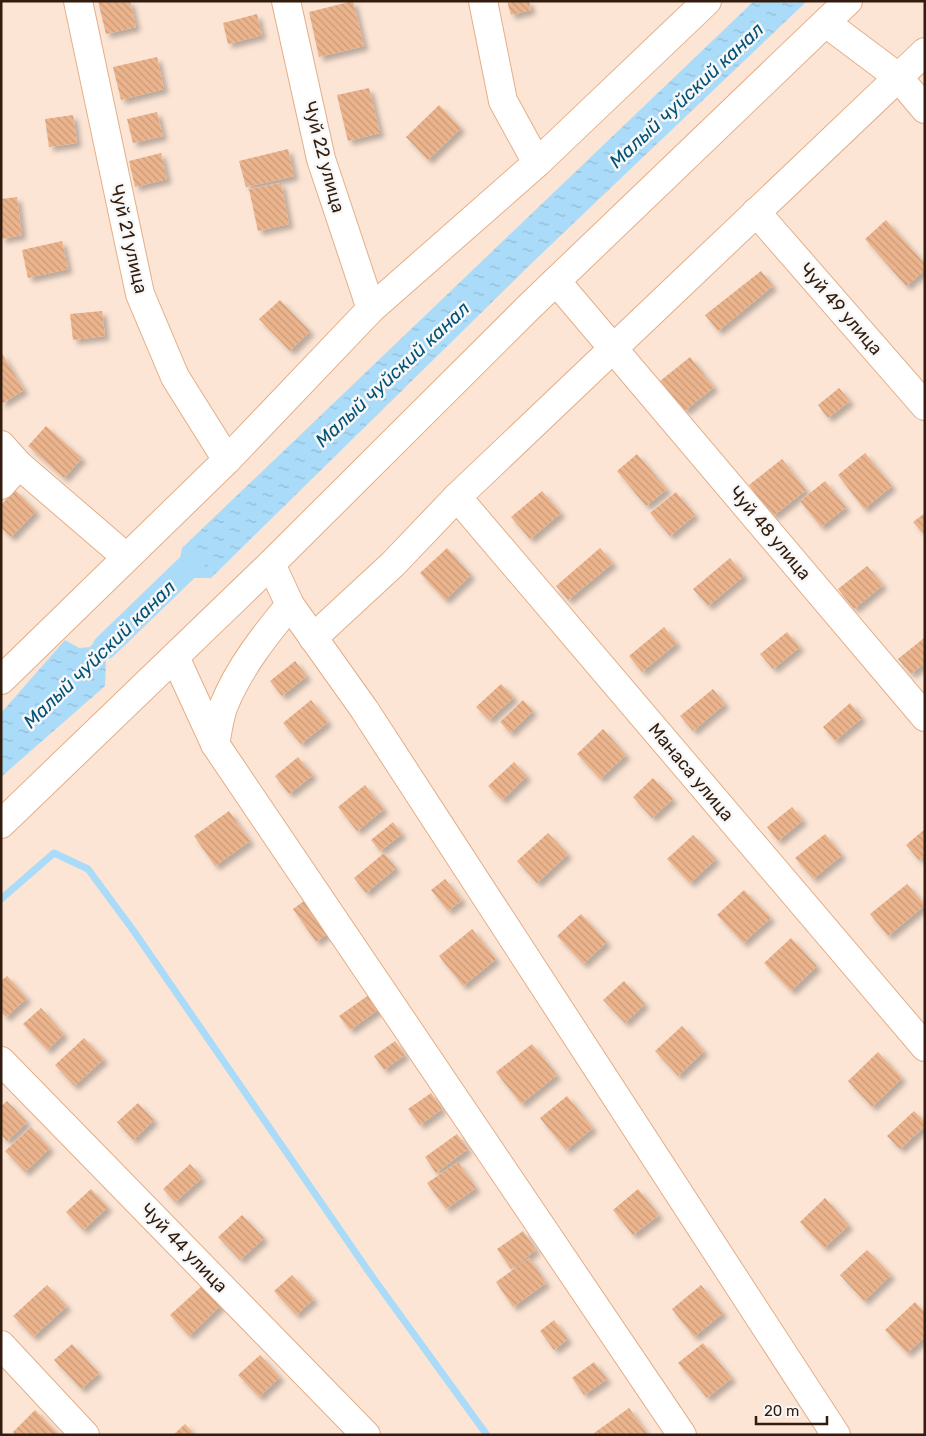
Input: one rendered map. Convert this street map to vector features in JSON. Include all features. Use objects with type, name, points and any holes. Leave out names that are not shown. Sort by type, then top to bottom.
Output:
[{"type":"street","name":"Чуй 21 улица","points":[[78,1],[140,294],[175,377],[227,460]]},
{"type":"street","name":"Чуй 22 улица","points":[[286,1],[321,159],[371,309]]},
{"type":"street","points":[[483,1],[503,101],[537,163]]},
{"type":"street","points":[[1,824],[271,564],[556,281],[848,1]]},
{"type":"street","points":[[1,680],[227,460],[371,309],[537,163],[704,2]]},
{"type":"street","points":[[826,22],[898,78],[925,109]]},
{"type":"street","points":[[313,638],[393,564],[457,497],[925,52]]},
{"type":"street","name":"Чуй 49 улица","points":[[756,212],[925,406]]},
{"type":"street","name":"Чуй 48 улица","points":[[556,281],[925,717]]},
{"type":"street","points":[[1,445],[10,475],[126,557]]},
{"type":"street","name":"Манаса улица","points":[[457,497],[925,1047]]},
{"type":"street","points":[[271,564],[290,604],[364,709],[836,1435]]},
{"type":"street","points":[[215,744],[223,706],[238,678],[266,634],[290,604]]},
{"type":"street","points":[[175,657],[215,744],[682,1435]]},
{"type":"street","name":"Чуй 44 улица","points":[[1,1061],[366,1435]]},
{"type":"street","points":[[1,1344],[85,1435]]},
{"type":"water","points":[[754,1],[807,1],[535,260],[211,578],[190,578],[173,592],[163,580],[179,565],[182,548]]},
{"type":"water","points":[[124,616],[135,628],[106,660],[105,686],[1,777],[1,713],[65,640],[79,648],[90,647]]},
{"type":"building","points":[[98,1],[130,1],[136,27],[106,34]]},
{"type":"building","points":[[353,1],[364,46],[319,57],[309,12]]},
{"type":"building","points":[[507,1],[529,1],[531,10],[511,15]]},
{"type":"building","points":[[257,14],[262,35],[228,44],[223,23]]},
{"type":"building","points":[[157,57],[164,89],[121,100],[113,67]]},
{"type":"building","points":[[369,88],[380,133],[348,141],[337,95]]},
{"type":"building","points":[[439,105],[461,128],[428,160],[406,137]]},
{"type":"building","points":[[157,112],[163,136],[133,143],[127,119]]},
{"type":"building","points":[[73,115],[77,143],[49,147],[45,119]]},
{"type":"building","points":[[288,149],[294,176],[246,187],[239,161]]},
{"type":"building","points":[[161,153],[167,179],[135,187],[129,161]]},
{"type":"building","points":[[281,183],[289,224],[258,231],[249,189]]},
{"type":"building","points":[[17,197],[22,235],[1,239],[1,199]]},
{"type":"building","points":[[886,220],[925,264],[925,270],[906,286],[865,239]]},
{"type":"building","points":[[62,241],[68,269],[28,278],[22,250]]},
{"type":"building","points":[[761,271],[773,286],[718,331],[705,315]]},
{"type":"building","points":[[280,300],[310,331],[290,351],[259,319]]},
{"type":"building","points":[[102,311],[105,336],[73,340],[70,314]]},
{"type":"building","points":[[1,352],[24,390],[1,404]]},
{"type":"building","points":[[690,357],[714,387],[685,411],[660,381]]},
{"type":"building","points":[[839,388],[850,401],[828,418],[818,405]]},
{"type":"building","points":[[46,426],[82,458],[64,478],[28,446]]},
{"type":"building","points":[[865,453],[892,486],[864,509],[838,475]]},
{"type":"building","points":[[637,454],[667,489],[646,506],[617,471]]},
{"type":"building","points":[[782,459],[806,490],[773,516],[749,485]]},
{"type":"building","points":[[825,481],[846,507],[821,527],[800,501]]},
{"type":"building","points":[[15,490],[36,511],[11,537],[1,528],[1,505]]},
{"type":"building","points":[[542,491],[561,513],[530,539],[511,517]]},
{"type":"building","points":[[676,492],[695,515],[670,536],[650,513]]},
{"type":"building","points":[[925,513],[925,535],[913,522]]},
{"type":"building","points":[[447,548],[471,575],[445,600],[420,573]]},
{"type":"building","points":[[600,548],[613,563],[568,600],[556,586]]},
{"type":"building","points":[[730,558],[744,576],[708,606],[693,589]]},
{"type":"building","points":[[867,566],[883,585],[854,609],[838,589]]},
{"type":"building","points":[[664,627],[677,643],[642,672],[629,656]]},
{"type":"building","points":[[787,632],[800,647],[773,669],[760,654]]},
{"type":"building","points":[[924,638],[925,663],[911,674],[898,659]]},
{"type":"building","points":[[295,661],[307,676],[282,696],[270,681]]},
{"type":"building","points":[[501,684],[514,697],[489,720],[476,707]]},
{"type":"building","points":[[713,689],[725,704],[693,731],[680,716]]},
{"type":"building","points":[[311,700],[328,722],[301,744],[283,723]]},
{"type":"building","points":[[523,700],[533,711],[510,733],[500,722]]},
{"type":"building","points":[[850,703],[862,718],[835,741],[823,727]]},
{"type":"building","points":[[603,729],[626,755],[600,779],[577,754]]},
{"type":"building","points":[[298,757],[313,775],[289,794],[275,776]]},
{"type":"building","points":[[514,762],[527,776],[502,800],[488,786]]},
{"type":"building","points":[[653,778],[673,799],[652,818],[633,797]]},
{"type":"building","points":[[365,785],[384,809],[357,831],[338,807]]},
{"type":"building","points":[[792,807],[803,820],[778,841],[767,827]]},
{"type":"building","points":[[229,811],[250,841],[215,866],[194,836]]},
{"type":"building","points":[[393,822],[402,834],[380,851],[371,840]]},
{"type":"building","points":[[925,829],[925,855],[919,860],[906,845]]},
{"type":"building","points":[[548,833],[568,854],[537,883],[517,861]]},
{"type":"building","points":[[825,834],[842,855],[813,879],[795,858]]},
{"type":"building","points":[[693,835],[716,859],[690,883],[667,859]]},
{"type":"building","points":[[384,853],[396,868],[366,893],[354,878]]},
{"type":"building","points":[[445,879],[462,900],[448,911],[431,890]]},
{"type":"building","points":[[907,884],[925,905],[888,936],[870,914]]},
{"type":"building","points":[[744,890],[771,918],[743,943],[717,915]]},
{"type":"building","points":[[308,898],[331,931],[316,942],[293,909]]},
{"type":"building","points":[[581,914],[607,942],[583,964],[557,936]]},
{"type":"building","points":[[472,929],[496,959],[463,986],[439,956]]},
{"type":"building","points":[[791,938],[817,966],[791,991],[764,963]]},
{"type":"building","points":[[7,976],[27,998],[6,1017],[1,1012],[1,981]]},
{"type":"building","points":[[624,981],[645,1004],[625,1023],[603,1000]]},
{"type":"building","points":[[373,992],[383,1006],[350,1030],[339,1016]]},
{"type":"building","points":[[41,1008],[64,1034],[47,1050],[23,1024]]},
{"type":"building","points":[[682,1026],[704,1051],[678,1076],[655,1051]]},
{"type":"building","points":[[84,1038],[104,1059],[74,1086],[55,1065]]},
{"type":"building","points":[[395,1041],[405,1055],[384,1070],[374,1056]]},
{"type":"building","points":[[532,1044],[557,1075],[521,1104],[496,1072]]},
{"type":"building","points":[[878,1052],[902,1078],[872,1107],[848,1081]]},
{"type":"building","points":[[431,1093],[442,1109],[420,1125],[408,1109]]},
{"type":"building","points":[[567,1096],[593,1128],[566,1150],[540,1118]]},
{"type":"building","points":[[7,1101],[27,1122],[7,1141],[1,1135],[1,1106]]},
{"type":"building","points":[[138,1103],[154,1120],[133,1140],[117,1122]]},
{"type":"building","points":[[914,1111],[925,1122],[925,1126],[900,1149],[887,1136]]},
{"type":"building","points":[[31,1127],[50,1148],[25,1172],[5,1151]]},
{"type":"building","points":[[457,1134],[468,1149],[436,1173],[425,1157]]},
{"type":"building","points":[[458,1162],[476,1188],[446,1209],[427,1183]]},
{"type":"building","points":[[190,1164],[202,1178],[175,1202],[163,1189]]},
{"type":"building","points":[[91,1189],[108,1207],[83,1230],[66,1212]]},
{"type":"building","points":[[638,1189],[659,1215],[633,1235],[613,1210]]},
{"type":"building","points":[[825,1198],[849,1225],[824,1248],[800,1222]]},
{"type":"building","points":[[242,1215],[264,1238],[240,1260],[218,1237]]},
{"type":"building","points":[[523,1231],[536,1250],[511,1269],[497,1249]]},
{"type":"building","points":[[867,1250],[891,1275],[864,1301],[840,1275]]},
{"type":"building","points":[[529,1258],[546,1283],[513,1307],[496,1282]]},
{"type":"building","points":[[292,1275],[314,1299],[296,1315],[274,1291]]},
{"type":"building","points":[[47,1285],[67,1306],[33,1337],[13,1316]]},
{"type":"building","points":[[203,1285],[221,1305],[189,1336],[170,1315]]},
{"type":"building","points":[[701,1285],[723,1313],[694,1337],[672,1309]]},
{"type":"building","points":[[915,1302],[925,1313],[925,1337],[907,1353],[885,1330]]},
{"type":"building","points":[[554,1320],[568,1339],[554,1350],[540,1331]]},
{"type":"building","points":[[703,1343],[732,1378],[707,1398],[678,1363]]},
{"type":"building","points":[[72,1344],[99,1373],[81,1389],[54,1360]]},
{"type":"building","points":[[260,1355],[280,1377],[259,1397],[238,1375]]},
{"type":"building","points":[[594,1362],[607,1379],[584,1395],[572,1378]]},
{"type":"building","points":[[629,1408],[648,1435],[596,1435],[594,1433]]},
{"type":"building","points":[[35,1410],[57,1433],[55,1435],[16,1435],[13,1432]]},
{"type":"building","points":[[185,1424],[195,1435],[173,1435]]},
{"type":"waterway","name":"Малый чуйский канал","points":[[105,647],[193,562]]},
{"type":"waterway","points":[[1,899],[54,853],[88,869],[133,930],[371,1275],[487,1435]]}]
